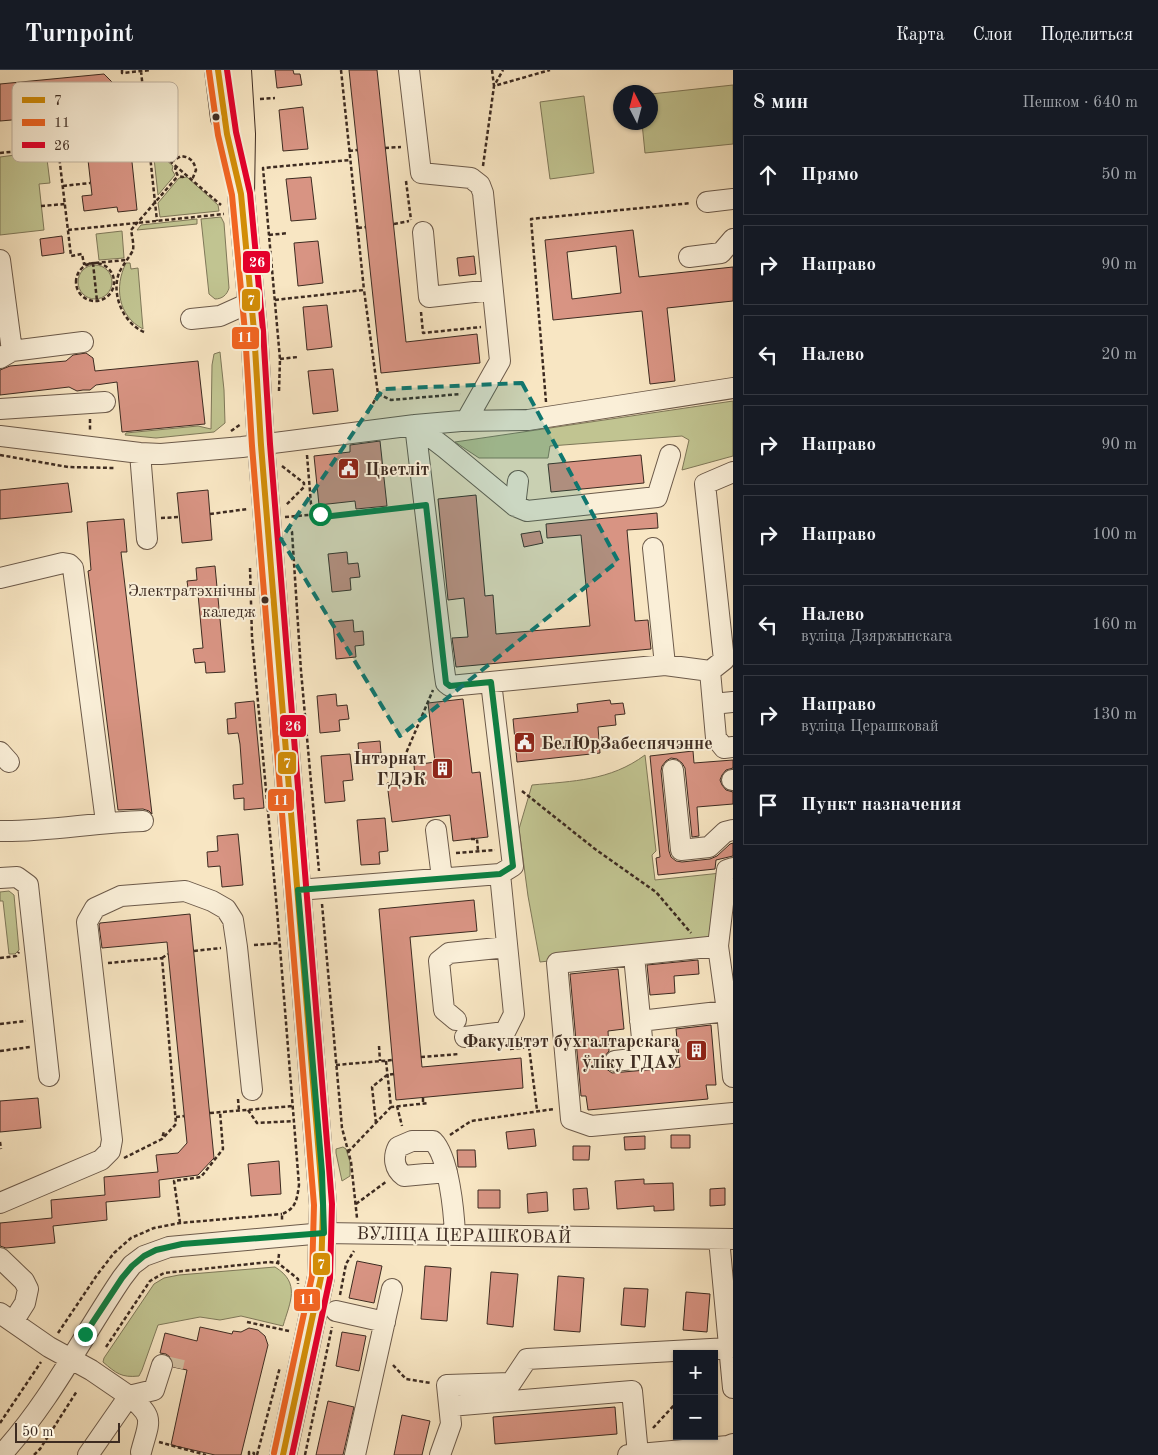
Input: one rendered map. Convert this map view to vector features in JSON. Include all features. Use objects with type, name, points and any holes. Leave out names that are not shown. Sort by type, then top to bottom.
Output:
[{"type":"main road","points":[[218,70],[227,134],[231,199],[263,301],[254,331],[269,454],[309,889],[324,1233],[321,1277],[283,1455]]},
{"type":"main road","points":[[231,199],[242,134],[238,70]]},
{"type":"street","points":[[409,70],[421,174],[471,178],[480,185],[483,193],[500,361],[466,421]]},
{"type":"street","points":[[707,202],[733,200]]},
{"type":"street","points":[[417,226],[429,297],[492,290]]},
{"type":"street","points":[[689,257],[721,253],[733,239]]},
{"type":"street","points":[[0,260],[6,354],[83,342]]},
{"type":"street","points":[[191,319],[220,316],[263,301]]},
{"type":"street","points":[[220,316],[254,331]]},
{"type":"street","points":[[0,436],[140,453],[269,454],[415,425],[466,421],[528,420],[728,390]]},
{"type":"street","points":[[0,409],[105,402]]},
{"type":"street","points":[[415,425],[446,683],[450,686],[665,665],[710,672],[724,660],[705,484],[733,472]]},
{"type":"street","points":[[415,425],[515,506],[527,511],[658,497],[670,455]]},
{"type":"street","points":[[140,453],[147,540]]},
{"type":"street","points":[[515,506],[518,482]]},
{"type":"street","points":[[654,548],[665,665]]},
{"type":"street","points":[[0,575],[63,563],[69,564],[73,568],[106,822]]},
{"type":"street","points":[[710,672],[716,738],[724,748],[733,747]]},
{"type":"street","points":[[309,889],[500,874],[513,866],[491,682]]},
{"type":"street","points":[[713,704],[733,702]]},
{"type":"street","points":[[673,770],[681,850],[709,847],[725,832],[733,830]]},
{"type":"street","points":[[0,830],[16,831],[106,822],[143,821]]},
{"type":"street","points":[[436,830],[442,878]]},
{"type":"street","points":[[733,868],[727,870],[710,947],[727,1011],[733,1077]]},
{"type":"street","points":[[500,874],[514,1014],[505,1032],[461,1029],[444,1010],[439,961],[449,953],[506,947]]},
{"type":"street","points":[[0,878],[17,877],[28,885],[49,1076]]},
{"type":"street","points":[[0,1203],[101,1160],[110,1151],[112,1140],[87,922],[95,908],[121,896],[185,891],[212,901],[226,909],[233,920],[237,947],[252,1090]]},
{"type":"street","points":[[710,947],[557,963],[571,1119],[591,1126],[733,1113]]},
{"type":"street","points":[[634,956],[644,1059]]},
{"type":"street","points":[[640,1021],[727,1011]]},
{"type":"street","points":[[615,1061],[668,1055]]},
{"type":"street","points":[[444,1163],[411,1176],[404,1176],[398,1172],[394,1158],[398,1146],[410,1142],[433,1140],[444,1163],[455,1235]]},
{"type":"street","name":"ВУЛІЦА ЦЕРАШКОВАЙ","points":[[1,1455],[28,1423],[122,1278],[144,1256],[156,1250],[182,1244],[324,1233],[726,1239]]},
{"type":"street","points":[[726,1239],[733,1388]]},
{"type":"street","points":[[0,1258],[24,1281],[28,1289],[25,1303],[6,1318],[50,1348],[91,1370],[143,1406],[148,1414],[149,1422],[143,1445]]},
{"type":"street","points":[[355,1455],[392,1289]]},
{"type":"street","points":[[336,1312],[383,1330]]},
{"type":"street","points":[[440,1455],[451,1424],[447,1385],[511,1383],[527,1359],[730,1348]]},
{"type":"street","points":[[88,1455],[129,1396],[154,1390],[167,1366]]},
{"type":"street","points":[[450,1406],[632,1391],[634,1451],[728,1446],[733,1444]]},
{"type":"path","points":[[122,70],[122,73],[151,70]]},
{"type":"path","points":[[341,70],[364,290],[378,394],[366,420]]},
{"type":"path","points":[[480,185],[494,86],[492,70]]},
{"type":"path","points":[[494,86],[503,70]]},
{"type":"path","points":[[494,86],[550,70]]},
{"type":"path","points":[[259,100],[275,98]]},
{"type":"path","points":[[349,151],[357,150]]},
{"type":"path","points":[[178,157],[190,158],[193,161],[196,170],[192,180]]},
{"type":"path","points":[[279,400],[280,359],[263,301],[269,235],[264,168],[350,160]]},
{"type":"path","points":[[60,162],[71,256],[82,254],[84,264],[126,260]]},
{"type":"path","points":[[151,162],[157,221]]},
{"type":"path","points":[[171,162],[192,180],[231,199]]},
{"type":"path","points":[[176,166],[175,170],[178,176]]},
{"type":"path","points":[[178,176],[183,177],[186,175]]},
{"type":"path","points":[[144,332],[127,319],[119,302],[116,284],[114,277],[106,266],[93,263],[87,264],[78,272],[75,284],[77,290],[85,299],[97,302],[109,296],[116,284],[126,260],[133,249],[131,230],[178,176]]},
{"type":"path","points":[[62,186],[90,183]]},
{"type":"path","points":[[407,185],[417,226]]},
{"type":"path","points":[[547,411],[531,218],[707,202]]},
{"type":"path","points":[[42,206],[65,204]]},
{"type":"path","points":[[68,230],[224,214]]},
{"type":"path","points":[[358,228],[366,227]]},
{"type":"path","points":[[269,235],[288,233]]},
{"type":"path","points":[[93,263],[97,302]]},
{"type":"path","points":[[263,301],[364,290]]},
{"type":"path","points":[[280,359],[298,358]]},
{"type":"path","points":[[225,434],[243,423]]},
{"type":"path","points":[[307,452],[311,504],[323,517],[426,505]]},
{"type":"path","points":[[269,454],[279,470]]},
{"type":"path","points":[[286,469],[304,485]]},
{"type":"path","points":[[289,502],[304,485],[309,484]]},
{"type":"path","points":[[282,500],[283,508]]},
{"type":"path","points":[[210,514],[252,509]]},
{"type":"path","points":[[291,517],[320,514]]},
{"type":"path","points":[[284,517],[292,532],[301,671],[309,889],[336,1065],[342,1128],[348,1152],[357,1220]]},
{"type":"path","points":[[252,638],[278,918],[298,1185],[298,1198],[294,1207],[289,1212],[282,1214],[281,1224]]},
{"type":"path","points":[[404,758],[428,699]]},
{"type":"path","points":[[503,776],[595,850],[656,892],[710,947]]},
{"type":"path","points":[[470,839],[477,839],[478,851]]},
{"type":"path","points":[[439,855],[511,848]]},
{"type":"path","points":[[104,963],[162,958],[168,954]]},
{"type":"path","points":[[162,958],[176,1124],[162,1139]]},
{"type":"path","points":[[0,1024],[27,1021]]},
{"type":"path","points":[[444,1163],[450,1134],[471,1121],[537,1111],[529,1047],[525,1040],[505,1032]]},
{"type":"path","points":[[0,1051],[30,1048],[29,1039]]},
{"type":"path","points":[[379,1046],[380,1061]]},
{"type":"path","points":[[336,1065],[393,1060]]},
{"type":"path","points":[[386,1061],[391,1107]]},
{"type":"path","points":[[376,1123],[372,1087],[387,1075],[394,1074]]},
{"type":"path","points":[[423,1098],[423,1104]]},
{"type":"path","points":[[348,1152],[391,1107],[429,1103]]},
{"type":"path","points":[[210,1114],[292,1106]]},
{"type":"path","points":[[397,1106],[401,1124],[410,1142]]},
{"type":"path","points":[[248,1110],[257,1123],[294,1121]]},
{"type":"path","points":[[180,1223],[174,1181],[201,1177],[224,1149],[220,1112]]},
{"type":"path","points":[[175,1117],[184,1116]]},
{"type":"path","points":[[0,1142],[1,1149]]},
{"type":"path","points":[[355,1204],[398,1172]]},
{"type":"path","points":[[278,1263],[279,1248]]},
{"type":"path","points":[[305,1455],[346,1264],[354,1251]]},
{"type":"path","points":[[106,1347],[150,1281],[164,1273],[269,1262],[278,1263],[298,1279],[298,1287]]},
{"type":"path","points":[[247,1322],[289,1331],[291,1322]]},
{"type":"path","points":[[383,1330],[391,1364],[406,1379],[447,1385]]},
{"type":"path","points":[[0,1423],[45,1356]]},
{"type":"path","points":[[249,1455],[249,1452],[256,1455],[282,1360]]},
{"type":"path","points":[[34,1455],[77,1391]]},
{"type":"path","points":[[634,1451],[673,1407]]},
{"type":"path","points":[[143,1445],[206,1455]]},
{"type":"highlighted area","points":[[522,383],[618,561],[400,736],[281,539],[383,389]]},
{"type":"green space","points":[[733,85],[733,144],[645,153],[643,130],[658,130],[658,93]]},
{"type":"green space","points":[[584,96],[594,173],[550,179],[540,102]]},
{"type":"green space","points":[[12,155],[12,162],[47,162],[50,183],[39,184],[44,230],[0,235],[0,157]]},
{"type":"green space","points":[[154,162],[168,162],[173,166],[172,170],[175,175],[158,195]]},
{"type":"green space","points":[[187,177],[218,205],[219,211],[160,217],[158,203],[179,178]]},
{"type":"green space","points":[[221,217],[224,223],[229,288],[224,296],[215,299],[209,294],[201,219]]},
{"type":"green space","points":[[197,219],[197,224],[137,230],[141,225]]},
{"type":"green space","points":[[122,231],[124,258],[99,260],[96,234]]},
{"type":"green space","points":[[126,263],[130,263],[131,269],[138,268],[143,329],[128,317],[123,309],[120,282]]},
{"type":"green space","points":[[95,265],[107,270],[112,282],[107,294],[95,299],[83,294],[78,282],[83,270]]},
{"type":"green space","points":[[220,352],[225,423],[214,432],[156,438],[125,435],[126,433],[198,426],[211,429],[212,365],[214,354]]},
{"type":"green space","points":[[733,401],[733,456],[682,470],[689,440],[682,436],[550,446],[548,458],[479,458],[455,442]]},
{"type":"green space","points":[[645,755],[656,851],[652,855],[655,880],[721,873],[714,942],[540,962],[528,896],[519,829],[532,785],[577,781],[605,775],[632,764]]},
{"type":"green space","points":[[9,891],[14,895],[19,950],[15,954],[9,954],[3,901],[0,901],[0,892]]},
{"type":"green space","points":[[343,1147],[346,1149],[350,1162],[350,1176],[342,1181],[336,1149]]},
{"type":"green space","points":[[275,1267],[283,1273],[291,1286],[290,1301],[283,1326],[241,1316],[220,1320],[200,1317],[158,1325],[139,1376],[119,1374],[103,1362],[154,1284],[164,1278],[179,1275]]},
{"type":"building","points":[[275,70],[293,70],[294,74],[300,74],[302,85],[277,88]]},
{"type":"building","points":[[349,70],[377,70],[406,342],[477,334],[480,363],[381,373]]},
{"type":"building","points":[[104,74],[112,82],[21,82]]},
{"type":"building","points":[[12,83],[12,120],[0,121],[0,84]]},
{"type":"building","points":[[303,107],[308,149],[283,151],[279,110]]},
{"type":"building","points":[[88,162],[132,162],[137,210],[118,212],[117,207],[84,211],[82,196],[92,195]]},
{"type":"building","points":[[311,177],[316,219],[291,221],[286,179]]},
{"type":"building","points":[[633,230],[639,277],[733,267],[733,301],[667,308],[675,381],[650,384],[642,311],[553,320],[545,240]],"holes":[[[616,246],[621,293],[572,299],[567,252]]]},
{"type":"building","points":[[62,236],[64,253],[42,256],[40,239]]},
{"type":"building","points":[[318,241],[323,283],[298,286],[294,243]]},
{"type":"building","points":[[474,256],[476,274],[459,276],[457,258]]},
{"type":"building","points":[[327,305],[332,347],[307,350],[303,307]]},
{"type":"building","points":[[86,353],[93,358],[95,371],[198,361],[205,424],[122,432],[117,382],[96,385],[90,390],[77,391],[69,387],[0,395],[0,370],[10,366],[66,361],[73,355]]},
{"type":"building","points":[[333,369],[338,411],[313,414],[308,371]]},
{"type":"building","name":"Цветліт","points":[[380,441],[387,506],[356,509],[355,501],[319,505],[314,456],[350,452],[350,445]]},
{"type":"building","points":[[641,455],[644,483],[551,492],[548,464]]},
{"type":"building","points":[[68,483],[72,512],[0,519],[0,490]]},
{"type":"building","points":[[208,490],[212,540],[182,543],[177,493]]},
{"type":"building","points":[[476,495],[485,596],[493,595],[496,634],[590,626],[581,535],[547,538],[546,524],[657,513],[658,528],[627,530],[635,621],[648,620],[651,649],[456,667],[452,638],[468,637],[464,598],[448,600],[438,499]]},
{"type":"building","points":[[124,519],[127,552],[121,552],[152,814],[143,809],[118,810],[88,571],[91,570],[87,522]]},
{"type":"building","points":[[540,531],[543,543],[524,547],[521,534]]},
{"type":"building","points":[[347,552],[348,564],[358,563],[360,577],[350,578],[351,590],[332,592],[328,554]]},
{"type":"building","points":[[215,566],[225,672],[206,673],[205,662],[195,663],[193,649],[203,648],[198,594],[189,595],[187,581],[197,580],[196,568]]},
{"type":"building","points":[[353,620],[354,632],[363,631],[364,645],[355,646],[356,657],[336,659],[333,622]]},
{"type":"building","points":[[336,694],[337,706],[347,705],[349,719],[339,720],[340,731],[320,733],[317,696]]},
{"type":"building","name":"Інтэрнат ГДЭК","points":[[463,699],[472,773],[480,772],[488,837],[453,841],[450,815],[392,822],[387,783],[415,779],[414,765],[435,762],[428,703]]},
{"type":"building","points":[[610,700],[611,704],[623,703],[625,714],[615,715],[616,725],[598,727],[600,753],[517,762],[513,719],[578,712],[577,704]]},
{"type":"building","points":[[254,701],[264,808],[244,810],[244,798],[234,799],[233,785],[243,784],[238,733],[228,734],[227,719],[236,718],[235,703]]},
{"type":"building","points":[[380,741],[381,753],[359,755],[358,743]]},
{"type":"building","points":[[693,751],[694,763],[733,760],[733,768],[726,770],[720,780],[726,790],[733,792],[733,804],[697,807],[699,836],[692,837],[685,768],[677,759],[671,758],[666,761],[661,771],[671,857],[676,861],[682,862],[710,859],[717,856],[733,843],[733,856],[716,860],[715,869],[658,875],[656,858],[660,857],[650,756]]},
{"type":"building","points":[[350,754],[353,780],[343,781],[345,801],[325,803],[321,756]]},
{"type":"building","points":[[385,818],[388,851],[379,852],[380,864],[361,865],[357,820]]},
{"type":"building","points":[[238,834],[243,885],[222,887],[220,866],[208,867],[207,852],[218,851],[217,836]]},
{"type":"building","points":[[474,900],[477,931],[410,937],[422,1067],[521,1058],[523,1088],[396,1100],[379,909]]},
{"type":"building","points":[[190,914],[214,1158],[198,1175],[159,1180],[160,1197],[106,1202],[107,1220],[53,1226],[55,1243],[6,1248],[0,1246],[0,1223],[52,1218],[51,1200],[105,1195],[104,1177],[158,1172],[156,1155],[178,1153],[187,1143],[167,942],[102,948],[99,925],[100,923]]},
{"type":"building","points":[[698,960],[699,974],[674,976],[675,993],[650,995],[647,965]]},
{"type":"building","name":"Факультэт бухгалтарскага ўліку ГДАУ","points":[[618,969],[624,1029],[608,1031],[609,1051],[604,1057],[605,1068],[612,1073],[680,1067],[676,1029],[711,1025],[716,1085],[706,1085],[708,1099],[588,1110],[586,1096],[581,1096],[570,974]]},
{"type":"building","points":[[38,1098],[41,1128],[0,1132],[0,1101]]},
{"type":"building","points":[[534,1129],[536,1146],[508,1149],[506,1132]]},
{"type":"building","points":[[671,1135],[690,1135],[690,1148],[671,1148]]},
{"type":"building","points":[[645,1136],[645,1149],[625,1150],[624,1137]]},
{"type":"building","points":[[573,1146],[590,1146],[589,1160],[573,1160]]},
{"type":"building","points":[[457,1150],[475,1150],[476,1167],[458,1167]]},
{"type":"building","points":[[279,1161],[281,1194],[251,1196],[248,1164]]},
{"type":"building","points":[[644,1179],[644,1184],[673,1183],[674,1210],[654,1211],[654,1206],[617,1209],[615,1181]]},
{"type":"building","points":[[587,1188],[589,1209],[574,1210],[573,1189]]},
{"type":"building","points":[[725,1188],[725,1205],[710,1206],[710,1189]]},
{"type":"building","points":[[478,1190],[500,1190],[500,1208],[478,1208]]},
{"type":"building","points":[[547,1192],[548,1211],[528,1213],[527,1194]]},
{"type":"building","points":[[357,1261],[382,1266],[374,1303],[349,1298]]},
{"type":"building","points":[[425,1266],[451,1268],[447,1321],[421,1319]]},
{"type":"building","points":[[491,1272],[518,1274],[513,1327],[487,1324]]},
{"type":"building","points":[[558,1276],[584,1278],[580,1332],[554,1330]]},
{"type":"building","points":[[624,1288],[648,1289],[645,1327],[621,1325]]},
{"type":"building","points":[[686,1292],[710,1294],[707,1332],[683,1330]]},
{"type":"building","points":[[200,1327],[232,1334],[233,1331],[241,1332],[249,1328],[258,1330],[265,1336],[268,1345],[241,1455],[215,1455],[171,1445],[187,1370],[173,1367],[170,1357],[160,1353],[165,1333],[197,1341]]},
{"type":"building","points":[[342,1332],[366,1336],[359,1371],[336,1366]]},
{"type":"building","points":[[328,1401],[354,1407],[343,1455],[316,1455]]},
{"type":"building","points":[[615,1407],[617,1434],[495,1444],[493,1417]]},
{"type":"building","points":[[402,1415],[430,1421],[422,1455],[394,1455]]},
{"type":"tunnel","points":[[173,1367],[175,1358]]},
{"type":"transit line","name":"7","points":[[218,70],[227,134],[241,194],[254,331],[261,445],[323,1205],[321,1277],[283,1455]]},
{"type":"transit line","name":"26","points":[[227,70],[236,132],[250,193],[263,330],[270,444],[332,1204],[330,1278],[292,1455]]},
{"type":"transit line","name":"11","points":[[209,71],[218,135],[232,195],[245,332],[252,446],[314,1205],[312,1276],[274,1453]]},
{"type":"place","name":"Цветліт","points":[[349,469]]},
{"type":"place","name":"Электратэхнічны каледж","points":[[265,600]]},
{"type":"place","name":"БелЮрЗабеспячэнне","points":[[525,743]]},
{"type":"place","name":"Інтэрнат ГДЭК","points":[[442,768]]},
{"type":"place","name":"Факультэт бухгалтарскага ўліку ГДАУ","points":[[696,1051]]},
{"type":"route","points":[[85,1334],[132,1266],[144,1256],[156,1250],[182,1244],[324,1233],[322,1172],[298,890],[500,874],[513,866],[491,682],[450,686],[446,683],[426,505],[323,517],[320,514]]}]
